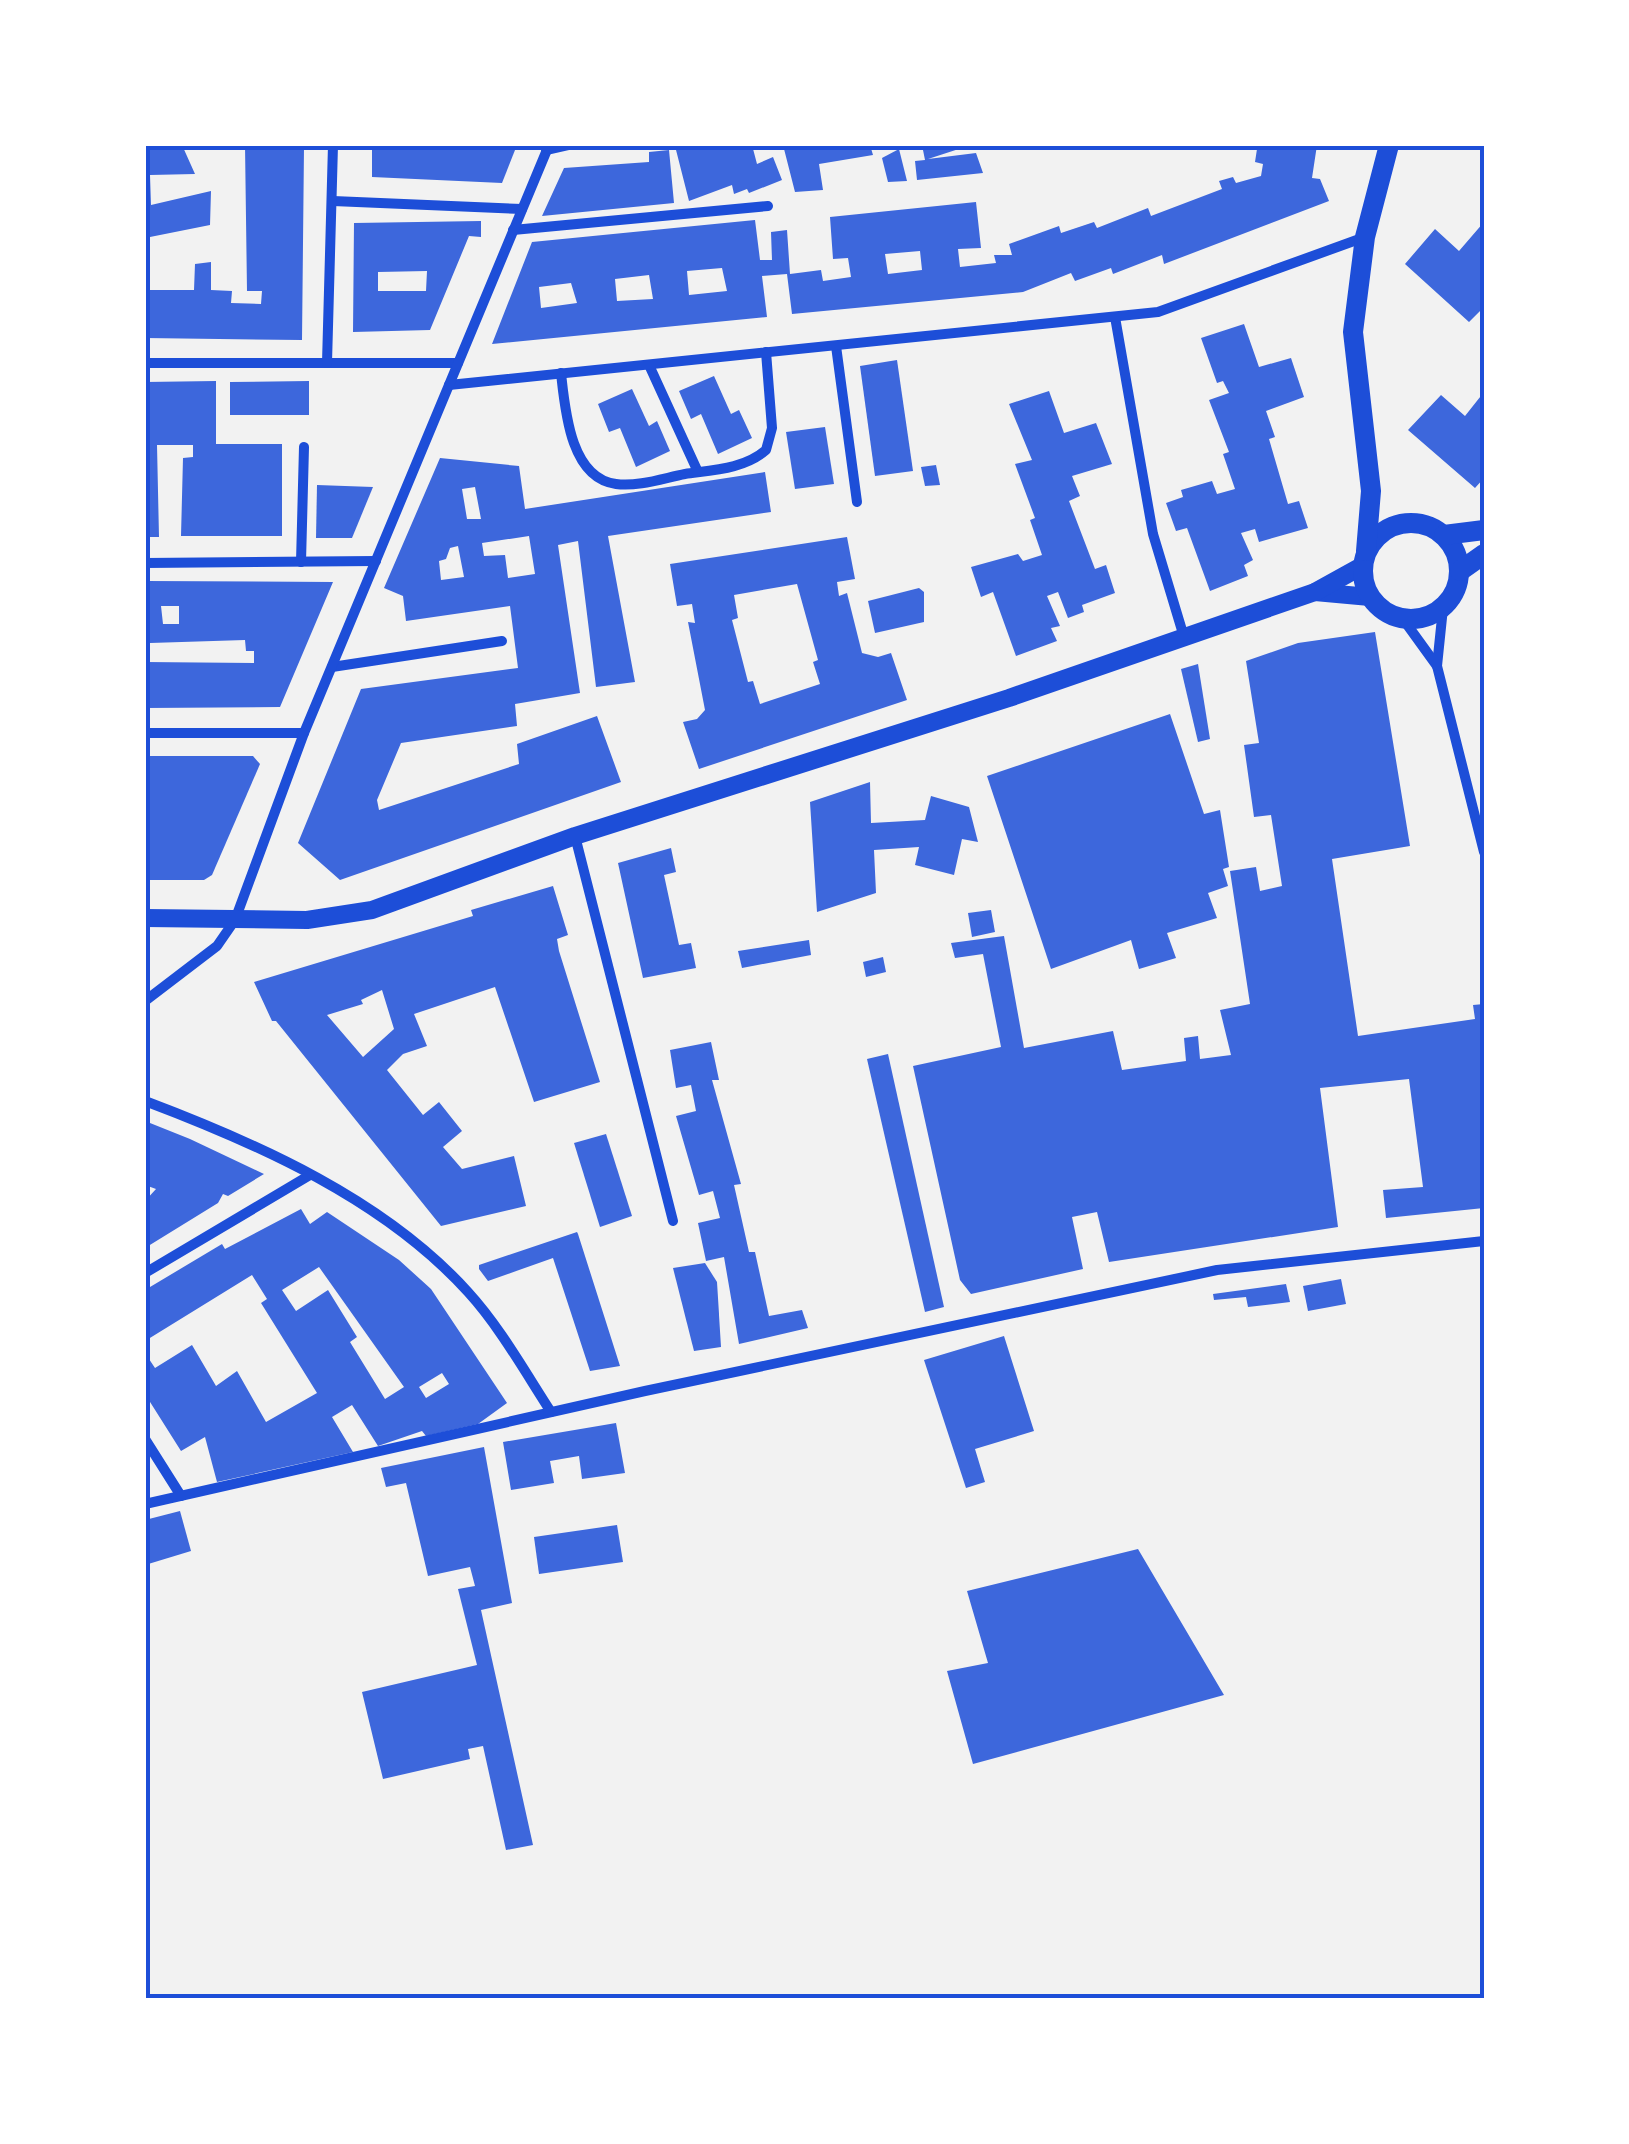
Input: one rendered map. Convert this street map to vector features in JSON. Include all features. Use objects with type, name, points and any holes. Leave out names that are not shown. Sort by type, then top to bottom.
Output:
[{"type":"main road","points":[[1364,559],[1386,529],[1401,524],[1431,526],[1444,535],[1458,558],[1458,585],[1442,608],[1431,615],[1403,619],[1379,608],[1370,597],[1364,559],[1372,491],[1352,332],[1365,237],[1389,145]]},
{"type":"main road","points":[[1372,491],[1401,524]]},
{"type":"main road","points":[[1444,535],[1484,530]]},
{"type":"main road","points":[[1460,571],[1484,554]]},
{"type":"street","points":[[327,363],[333,145]]},
{"type":"street","points":[[145,1000],[218,946],[235,920],[304,733],[548,148],[568,145]]},
{"type":"street","points":[[332,201],[522,209]]},
{"type":"street","points":[[513,230],[768,206]]},
{"type":"street","points":[[448,385],[1114,317],[1178,306],[1365,237]]},
{"type":"street","points":[[1114,317],[1153,534],[1184,637]]},
{"type":"street","points":[[836,346],[857,502]]},
{"type":"street","points":[[560,373],[572,435],[594,474],[618,485],[740,465],[766,450],[772,428],[766,352]]},
{"type":"street","points":[[145,363],[458,363]]},
{"type":"street","points":[[649,364],[698,472]]},
{"type":"street","points":[[300,562],[304,447]]},
{"type":"street","points":[[145,918],[307,920],[372,910],[575,836],[1010,698],[1315,592],[1364,559]]},
{"type":"street","points":[[145,563],[376,561]]},
{"type":"street","points":[[1315,592],[1370,597]]},
{"type":"street","points":[[1442,608],[1438,666],[1484,852]]},
{"type":"street","points":[[1403,619],[1438,666]]},
{"type":"street","points":[[332,667],[502,641]]},
{"type":"street","points":[[145,733],[304,733]]},
{"type":"street","points":[[575,836],[673,1222]]},
{"type":"street","points":[[145,1102],[310,1175],[382,1219],[451,1274],[484,1311],[551,1412]]},
{"type":"street","points":[[145,1272],[310,1175]]},
{"type":"street","points":[[145,1504],[551,1412],[1217,1270],[1484,1241]]},
{"type":"street","points":[[145,1439],[181,1496]]},
{"type":"building","points":[[145,145],[182,145],[195,174],[150,175],[151,205],[211,191],[210,225],[145,238]]},
{"type":"building","points":[[245,145],[304,147],[302,340],[145,338],[145,290],[194,290],[195,264],[211,262],[211,290],[232,291],[231,303],[261,304],[262,291],[247,291]]},
{"type":"building","points":[[372,145],[517,145],[502,183],[372,177]]},
{"type":"building","points":[[752,145],[757,164],[773,157],[782,180],[749,193],[747,189],[734,194],[732,185],[689,201],[675,146]]},
{"type":"building","points":[[783,145],[870,145],[873,155],[819,164],[823,190],[795,192]]},
{"type":"building","points":[[922,145],[971,145],[928,159],[976,153],[983,173],[917,180],[915,161],[925,160]]},
{"type":"building","points":[[1267,145],[1317,145],[1312,178],[1320,179],[1329,201],[1164,264],[1162,255],[1113,274],[1111,268],[1075,281],[1071,273],[1023,292],[792,314],[787,274],[762,276],[767,317],[492,344],[532,242],[755,220],[760,260],[772,260],[771,232],[787,230],[790,274],[821,270],[823,281],[851,277],[848,258],[833,259],[830,217],[976,202],[981,248],[958,249],[960,267],[996,263],[994,255],[1012,255],[1009,244],[1059,226],[1061,233],[1094,222],[1097,228],[1148,208],[1151,216],[1222,189],[1219,181],[1233,177],[1236,183],[1261,176],[1263,164],[1255,162],[1257,149],[1266,150]],"holes":[[[920,251],[922,270],[888,274],[885,254]],[[722,268],[727,291],[689,295],[687,271]],[[649,275],[653,299],[617,301],[615,279]],[[571,283],[577,303],[541,308],[539,287]]]},
{"type":"building","points":[[899,149],[907,181],[888,182],[882,158]]},
{"type":"building","points":[[669,150],[674,203],[542,216],[564,168],[649,162],[649,152]]},
{"type":"building","points":[[481,221],[481,237],[469,236],[430,330],[353,332],[354,223]],"holes":[[[427,271],[426,291],[378,291],[378,272]]]},
{"type":"building","points":[[1484,222],[1484,307],[1469,322],[1405,264],[1435,229],[1459,251]]},
{"type":"building","points":[[1244,324],[1259,367],[1291,358],[1304,397],[1266,411],[1275,437],[1269,439],[1288,504],[1299,501],[1308,528],[1259,542],[1255,529],[1241,533],[1253,560],[1244,565],[1248,576],[1210,591],[1187,528],[1176,531],[1166,503],[1183,497],[1181,490],[1212,481],[1217,494],[1235,489],[1223,454],[1229,452],[1209,400],[1229,393],[1223,381],[1217,383],[1201,338]]},
{"type":"building","points":[[897,360],[913,471],[875,476],[860,366]]},
{"type":"building","points":[[714,376],[731,414],[739,410],[752,438],[718,454],[701,414],[691,419],[679,391]]},
{"type":"building","points":[[216,381],[216,444],[282,444],[282,536],[181,536],[183,458],[193,457],[193,445],[157,445],[159,537],[145,537],[145,382]]},
{"type":"building","points":[[309,381],[309,415],[230,415],[230,382]]},
{"type":"building","points":[[632,389],[649,426],[657,421],[670,451],[636,467],[620,428],[609,432],[598,404]]},
{"type":"building","points":[[1049,391],[1064,433],[1096,423],[1112,464],[1072,476],[1080,496],[1069,501],[1095,569],[1106,565],[1115,593],[1082,605],[1084,612],[1068,618],[1058,592],[1047,596],[1060,626],[1051,628],[1057,641],[1016,656],[993,592],[981,597],[971,567],[1018,554],[1023,561],[1042,555],[1030,520],[1035,518],[1015,464],[1032,460],[1009,404]]},
{"type":"building","points":[[1484,392],[1484,478],[1475,488],[1408,430],[1441,395],[1465,416]]},
{"type":"building","points":[[825,427],[834,484],[795,489],[786,432]]},
{"type":"building","points":[[440,458],[519,466],[525,509],[765,472],[771,512],[608,536],[635,682],[596,687],[578,541],[558,545],[580,693],[515,704],[517,726],[401,743],[377,800],[379,810],[519,764],[517,744],[597,716],[621,782],[340,880],[298,843],[361,689],[518,668],[510,606],[406,621],[403,596],[384,588]],"holes":[[[475,487],[481,519],[467,519],[462,489]],[[529,536],[535,574],[508,578],[505,555],[484,556],[482,543]],[[458,546],[464,577],[441,580],[439,561],[446,559],[450,548]]]},
{"type":"building","points":[[936,465],[940,485],[925,486],[921,467]]},
{"type":"building","points":[[317,485],[373,487],[352,538],[316,538]]},
{"type":"building","points":[[847,537],[855,579],[837,582],[839,596],[847,593],[862,653],[878,657],[891,653],[907,700],[699,769],[683,722],[697,719],[705,710],[688,622],[695,623],[692,604],[677,606],[670,564]],"holes":[[[797,584],[818,660],[813,662],[820,684],[760,704],[753,681],[748,682],[732,620],[738,618],[734,595]]]},
{"type":"building","points":[[145,581],[333,582],[280,707],[145,708],[145,662],[254,663],[254,651],[246,651],[245,640],[150,643],[150,656],[145,656]],"holes":[[[161,606],[179,606],[179,624],[163,624]]]},
{"type":"building","points":[[919,588],[924,592],[924,622],[875,633],[868,601]]},
{"type":"building","points":[[1375,632],[1410,846],[1332,859],[1358,1036],[1475,1019],[1473,1005],[1484,1004],[1484,1208],[1386,1218],[1383,1190],[1423,1187],[1409,1079],[1320,1088],[1338,1227],[1109,1262],[1097,1212],[1072,1217],[1083,1269],[971,1294],[960,1280],[913,1066],[1001,1047],[983,954],[955,958],[951,943],[1004,936],[1024,1048],[1113,1031],[1122,1070],[1186,1061],[1184,1038],[1198,1036],[1200,1059],[1231,1055],[1220,1010],[1250,1004],[1230,871],[1256,867],[1260,891],[1282,886],[1271,815],[1254,817],[1244,745],[1259,743],[1246,661],[1298,643]]},
{"type":"building","points":[[1198,664],[1210,739],[1198,742],[1181,669]]},
{"type":"building","points":[[1170,714],[1204,814],[1220,810],[1229,867],[1223,869],[1228,886],[1208,893],[1217,918],[1167,933],[1176,958],[1139,969],[1131,940],[1051,969],[987,776]]},
{"type":"building","points":[[145,756],[253,756],[260,764],[212,875],[204,880],[145,880]]},
{"type":"building","points":[[870,782],[871,823],[925,820],[931,796],[969,807],[978,842],[962,839],[954,875],[915,865],[919,847],[874,850],[876,893],[817,912],[810,802]]},
{"type":"building","points":[[671,848],[676,872],[664,875],[679,945],[691,943],[696,968],[643,978],[618,863]]},
{"type":"building","points":[[553,886],[568,935],[557,939],[559,951],[600,1082],[534,1102],[495,987],[414,1014],[427,1046],[403,1054],[387,1070],[423,1115],[439,1102],[462,1131],[443,1147],[462,1169],[514,1156],[526,1206],[441,1226],[276,1021],[272,1021],[254,982],[473,916],[471,910]],"holes":[[[382,990],[394,1029],[363,1057],[327,1015],[363,1004],[361,1000]]]},
{"type":"building","points":[[991,910],[995,932],[972,937],[968,913]]},
{"type":"building","points":[[809,940],[811,955],[742,968],[738,951]]},
{"type":"building","points":[[883,957],[886,972],[866,977],[863,962]]},
{"type":"building","points":[[711,1042],[719,1080],[712,1080],[741,1184],[734,1185],[769,1316],[802,1310],[808,1328],[739,1344],[724,1257],[706,1261],[698,1223],[720,1218],[713,1191],[699,1195],[676,1116],[696,1111],[691,1085],[676,1088],[670,1050]]},
{"type":"building","points":[[888,1054],[944,1307],[925,1312],[867,1059]]},
{"type":"building","points":[[145,1121],[264,1174],[228,1196],[223,1194],[218,1203],[145,1248],[145,1201],[156,1189],[145,1185]]},
{"type":"building","points":[[606,1134],[632,1216],[600,1227],[574,1143]]},
{"type":"building","points":[[301,1209],[310,1224],[327,1212],[399,1260],[431,1289],[507,1403],[478,1424],[426,1436],[422,1431],[378,1446],[352,1405],[332,1417],[353,1452],[217,1482],[205,1437],[181,1451],[145,1394],[145,1353],[155,1368],[192,1345],[216,1386],[237,1371],[266,1422],[317,1393],[261,1303],[267,1299],[252,1275],[145,1341],[145,1290],[222,1244],[225,1249]],"holes":[[[319,1267],[404,1387],[385,1399],[350,1342],[357,1337],[328,1290],[296,1311],[282,1290]],[[442,1373],[449,1384],[426,1398],[419,1387]]]},
{"type":"building","points":[[577,1232],[620,1366],[590,1371],[553,1258],[488,1281],[479,1269],[479,1265]]},
{"type":"building","points":[[705,1263],[717,1282],[721,1347],[694,1351],[673,1268]]},
{"type":"building","points":[[1341,1279],[1346,1304],[1308,1311],[1303,1286]]},
{"type":"building","points":[[1286,1284],[1290,1302],[1248,1307],[1246,1297],[1214,1300],[1213,1294]]},
{"type":"building","points":[[1004,1336],[1034,1431],[975,1449],[985,1482],[966,1488],[924,1360]]},
{"type":"building","points":[[616,1423],[625,1473],[582,1479],[579,1456],[550,1461],[554,1483],[511,1490],[503,1442]]},
{"type":"building","points":[[484,1447],[512,1603],[481,1610],[533,1845],[506,1850],[483,1746],[468,1749],[470,1759],[383,1779],[362,1692],[477,1665],[458,1589],[475,1586],[470,1567],[428,1576],[406,1483],[386,1487],[381,1468]]},
{"type":"building","points":[[180,1511],[191,1551],[145,1565],[145,1520]]},
{"type":"building","points":[[617,1525],[623,1562],[539,1574],[534,1537]]},
{"type":"building","points":[[1138,1549],[1224,1695],[973,1764],[947,1671],[988,1663],[967,1591]]}]
